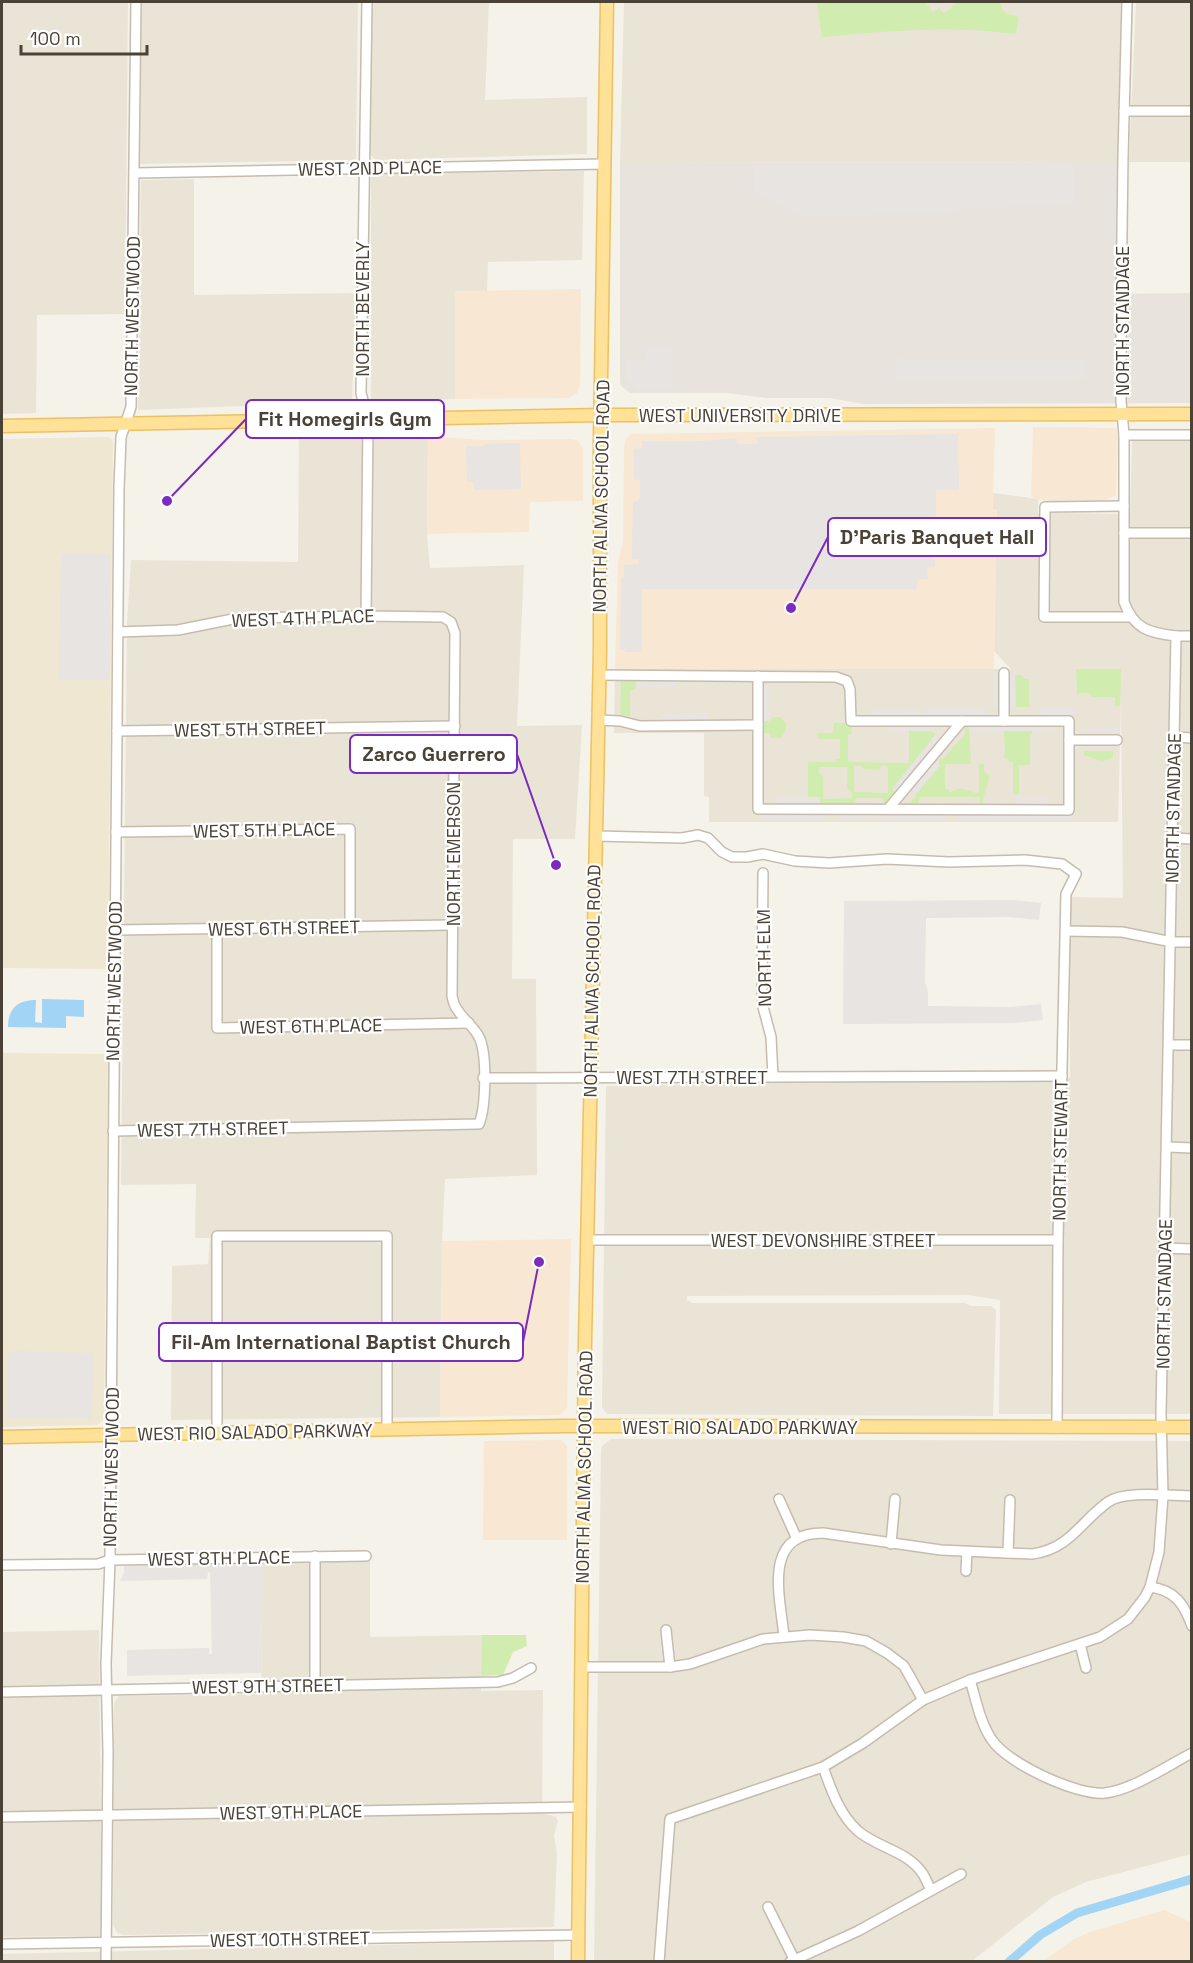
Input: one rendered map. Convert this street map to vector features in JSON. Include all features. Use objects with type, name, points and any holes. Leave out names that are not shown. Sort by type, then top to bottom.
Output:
[{"type":"main road","name":"NORTH ALMA SCHOOL ROAD","points":[[579,1962],[587,1240],[599,675],[608,2]]},
{"type":"main road","name":"WEST UNIVERSITY DRIVE","points":[[2,426],[602,415],[1191,414]]},
{"type":"main road","name":"WEST RIO SALADO PARKWAY","points":[[2,1437],[585,1426],[1191,1428]]},
{"type":"street","name":"NORTH WESTWOOD","points":[[106,1962],[106,1690],[110,1560],[120,450],[121,437],[131,407],[136,2]]},
{"type":"street","name":"NORTH BEVERLY","points":[[366,616],[368,419],[361,393],[367,2]]},
{"type":"street","name":"NORTH STANDAGE","points":[[1127,2],[1121,392],[1124,414],[1123,594],[1129,617]]},
{"type":"street","points":[[1124,111],[1191,111]]},
{"type":"street","name":"WEST 2ND PLACE","points":[[134,172],[606,164]]},
{"type":"street","points":[[1124,435],[1191,435]]},
{"type":"street","points":[[1124,506],[1045,507],[1044,617],[1129,617],[1145,630],[1158,634],[1191,636]]},
{"type":"street","points":[[1124,533],[1191,533]]},
{"type":"street","name":"WEST 4TH PLACE","points":[[118,632],[178,630],[238,618],[443,617],[451,622]]},
{"type":"street","name":"NORTH EMERSON","points":[[451,622],[455,633],[452,996],[456,1009],[480,1040],[483,1078]]},
{"type":"street","name":"NORTH STANDAGE","points":[[659,1962],[670,1819],[823,1767],[863,1743],[923,1700],[970,1680],[1100,1637],[1128,1619],[1150,1587],[1159,1552],[1163,1496],[1161,1427],[1172,942],[1176,636]]},
{"type":"street","points":[[1004,673],[1004,721]]},
{"type":"street","points":[[599,675],[758,676],[836,677],[847,681],[850,689],[851,721],[1069,721],[1068,810],[758,809],[758,676]]},
{"type":"street","points":[[598,720],[620,721],[640,726],[758,725]]},
{"type":"street","points":[[888,809],[962,721]]},
{"type":"street","name":"WEST 5TH STREET","points":[[117,731],[454,726]]},
{"type":"street","points":[[1174,737],[1191,738]]},
{"type":"street","points":[[1069,740],[1117,740]]},
{"type":"street","name":"WEST 5TH PLACE","points":[[116,832],[350,829],[350,927]]},
{"type":"street","name":"NORTH STEWART","points":[[596,836],[682,838],[698,835],[708,838],[722,852],[732,857],[763,854],[795,861],[829,863],[887,859],[949,862],[1025,860],[1062,864],[1076,874],[1066,894],[1058,1240],[1057,1428]]},
{"type":"street","points":[[1172,838],[1191,839]]},
{"type":"street","name":"NORTH ELM","points":[[763,873],[762,987],[763,1007],[771,1037],[773,1077]]},
{"type":"street","name":"WEST 6TH STREET","points":[[115,930],[453,925]]},
{"type":"street","name":"WEST 6TH PLACE","points":[[217,928],[217,1028],[469,1023]]},
{"type":"street","points":[[1066,931],[1122,932],[1172,942],[1191,942]]},
{"type":"street","points":[[1168,1045],[1191,1045]]},
{"type":"street","name":"WEST 7TH STREET","points":[[113,1131],[479,1124],[483,1114],[483,1078],[1062,1076]]},
{"type":"street","points":[[1167,1147],[1191,1148]]},
{"type":"street","points":[[217,1433],[217,1236],[387,1236],[387,1429]]},
{"type":"street","name":"WEST DEVONSHIRE STREET","points":[[587,1240],[1058,1240]]},
{"type":"street","points":[[1164,1248],[1191,1249]]},
{"type":"street","points":[[217,1331],[386,1329]]},
{"type":"street","points":[[783,1636],[778,1566],[782,1552],[788,1545],[807,1533],[823,1533],[891,1544],[967,1552],[1032,1554],[1056,1548],[1069,1540],[1109,1501],[1124,1496],[1191,1497]]},
{"type":"street","points":[[779,1499],[797,1539]]},
{"type":"street","points":[[891,1544],[895,1499]]},
{"type":"street","points":[[1008,1554],[1010,1500]]},
{"type":"street","points":[[966,1571],[967,1552]]},
{"type":"street","points":[[315,1556],[315,1685]]},
{"type":"street","name":"WEST 8TH PLACE","points":[[2,1565],[98,1564],[110,1560],[366,1556]]},
{"type":"street","points":[[1150,1587],[1162,1588],[1173,1594],[1182,1604],[1191,1626]]},
{"type":"street","points":[[666,1630],[670,1667]]},
{"type":"street","points":[[582,1667],[670,1667],[690,1664],[742,1645],[783,1636],[843,1637],[866,1641],[904,1666],[923,1700]]},
{"type":"street","points":[[1080,1644],[1086,1668]]},
{"type":"street","name":"WEST 9TH STREET","points":[[2,1692],[498,1682],[513,1678],[531,1668]]},
{"type":"street","points":[[970,1680],[992,1740],[1014,1760],[1073,1788],[1104,1793],[1121,1789],[1191,1753]]},
{"type":"street","points":[[823,1767],[835,1798],[856,1830],[913,1863],[923,1874],[931,1890]]},
{"type":"street","name":"WEST 9TH PLACE","points":[[2,1818],[581,1807]]},
{"type":"street","points":[[768,1907],[793,1960],[858,1931],[961,1874]]},
{"type":"street","name":"WEST 10TH STREET","points":[[2,1944],[579,1935]]},
{"type":"shaded area","points":[[2,2],[128,2],[125,314],[37,315],[36,413],[2,414]]},
{"type":"shaded area","points":[[142,2],[358,2],[356,160],[140,164]]},
{"type":"shaded area","points":[[372,2],[489,2],[485,100],[587,97],[587,154],[375,160],[370,154]]},
{"type":"shaded area","points":[[624,2],[1122,2],[1117,162],[620,163]]},
{"type":"shaded area","points":[[1136,2],[1191,2],[1191,162],[1129,162]]},
{"type":"shaded area","points":[[1117,162],[1115,294],[1191,293],[1191,403],[863,404],[830,398],[766,398],[727,393],[630,393],[622,387],[620,382],[620,163]]},
{"type":"shaded area","points":[[754,165],[1074,165],[1075,204],[960,209],[946,214],[801,216],[754,192]]},
{"type":"shaded area","points":[[584,171],[582,260],[488,262],[487,291],[456,291],[455,399],[371,402],[371,174]]},
{"type":"shaded area","points":[[194,179],[194,295],[356,293],[352,402],[138,410],[141,180]]},
{"type":"shaded area","points":[[581,289],[580,385],[577,393],[568,398],[455,399],[455,291]]},
{"type":"shaded area","points":[[646,347],[673,347],[673,390],[638,390],[626,377],[626,361],[646,361]]},
{"type":"shaded area","points":[[895,358],[1085,359],[1085,380],[894,380]]},
{"type":"shaded area","points":[[1033,427],[1116,428],[1118,434],[1116,495],[1106,500],[1045,501],[1031,497]]},
{"type":"shaded area","points":[[995,428],[993,509],[997,509],[994,669],[615,669],[618,563],[623,541],[624,449],[625,441],[630,434]]},
{"type":"shaded area","points":[[958,434],[959,490],[936,490],[935,567],[927,568],[928,579],[918,579],[916,589],[642,589],[642,652],[625,652],[625,649],[620,649],[621,579],[624,577],[624,565],[639,564],[639,559],[632,559],[633,501],[638,501],[640,498],[640,480],[634,479],[634,449],[642,448],[642,441],[702,441],[736,438],[737,444],[759,444],[755,437]]},
{"type":"shaded area","points":[[299,435],[428,436],[427,534],[430,568],[524,565],[517,726],[582,725],[575,839],[513,839],[512,979],[536,979],[537,1175],[445,1179],[440,1417],[171,1420],[172,1266],[208,1264],[210,1238],[195,1238],[196,1184],[121,1185],[127,624],[131,560],[298,562]]},
{"type":"shaded area","points":[[428,436],[483,440],[578,440],[583,449],[583,501],[530,502],[529,532],[427,534]]},
{"type":"shaded area","points":[[107,437],[112,439],[113,443],[108,969],[2,968],[2,439]]},
{"type":"shaded area","points":[[1191,439],[1191,1414],[999,1414],[1000,1300],[967,1295],[687,1296],[687,1301],[691,1303],[965,1303],[971,1306],[991,1306],[996,1310],[993,1416],[607,1414],[602,1407],[606,1086],[1070,1078],[1070,897],[1123,898],[1121,702],[1118,822],[709,822],[709,797],[704,796],[704,733],[614,733],[615,669],[1011,669],[994,651],[997,510],[993,509],[993,493],[1038,499],[1038,513],[1130,514],[1132,441]]},
{"type":"shaded area","points":[[520,443],[521,489],[474,490],[474,482],[467,482],[466,446]]},
{"type":"shaded area","points":[[61,554],[110,554],[109,680],[59,679]]},
{"type":"shaded area","points":[[993,673],[999,673],[1000,707],[993,707]]},
{"type":"shaded area","points":[[1007,673],[1015,673],[1016,707],[1009,708]]},
{"type":"shaded area","points":[[638,680],[675,680],[675,687],[638,687]]},
{"type":"shaded area","points":[[762,686],[769,686],[769,721],[762,721]]},
{"type":"shaded area","points":[[988,708],[988,716],[924,716],[924,709]]},
{"type":"shaded area","points":[[1040,708],[1075,708],[1075,715],[1040,715]]},
{"type":"shaded area","points":[[869,710],[920,710],[920,716],[869,716]]},
{"type":"shaded area","points":[[661,713],[707,713],[708,721],[661,721]]},
{"type":"shaded area","points":[[885,724],[931,724],[930,731],[885,731]]},
{"type":"shaded area","points":[[969,725],[1056,725],[1056,731],[969,731]]},
{"type":"shaded area","points":[[1118,728],[1118,735],[1082,735],[1082,729]]},
{"type":"shaded area","points":[[936,734],[941,738],[896,792],[892,789]]},
{"type":"shaded area","points":[[934,761],[940,765],[915,795],[909,790]]},
{"type":"shaded area","points":[[773,797],[820,797],[820,804],[773,804]]},
{"type":"shaded area","points":[[1014,797],[1049,797],[1049,804],[1015,804]]},
{"type":"shaded area","points":[[893,812],[946,812],[946,819],[893,819]]},
{"type":"shaded area","points":[[762,813],[827,813],[827,819],[762,819]]},
{"type":"shaded area","points":[[839,813],[891,813],[891,818],[839,819]]},
{"type":"shaded area","points":[[1011,813],[1011,819],[957,820],[957,814]]},
{"type":"shaded area","points":[[1013,813],[1072,813],[1072,819],[1013,820]]},
{"type":"shaded area","points":[[1013,900],[1041,903],[1039,920],[1009,917],[926,918],[925,982],[928,1006],[1011,1007],[1041,1004],[1043,1020],[1014,1023],[843,1024],[844,901]]},
{"type":"shaded area","points":[[2,1053],[108,1054],[104,1413],[103,1420],[97,1425],[2,1427]]},
{"type":"shaded area","points":[[571,1239],[567,1409],[559,1415],[440,1417],[442,1241]]},
{"type":"shaded area","points":[[12,1351],[93,1353],[92,1419],[8,1417],[8,1356]]},
{"type":"shaded area","points":[[611,1439],[1191,1441],[1191,1854],[1086,1882],[1053,1897],[972,1961],[594,1962],[601,1452],[602,1446]]},
{"type":"shaded area","points":[[561,1440],[567,1446],[567,1540],[483,1540],[484,1441]]},
{"type":"shaded area","points":[[263,1560],[370,1560],[370,1637],[482,1635],[481,1691],[543,1690],[542,1813],[556,1817],[558,1821],[554,1835],[557,1853],[554,1927],[124,1935],[117,1933],[113,1924],[114,1703],[119,1696],[261,1694]]},
{"type":"shaded area","points":[[255,1562],[256,1566],[263,1566],[261,1673],[127,1676],[127,1650],[209,1648],[209,1654],[212,1654],[210,1573],[208,1572],[207,1579],[120,1581],[124,1573],[124,1566]]},
{"type":"shaded area","points":[[99,1630],[102,1936],[2,1937],[2,1632]]},
{"type":"shaded area","points":[[1164,1910],[1191,1922],[1191,1961],[1043,1961],[1074,1939],[1090,1932]]},
{"type":"shaded area","points":[[554,1941],[554,1961],[2,1962],[2,1954]]},
{"type":"green space","points":[[817,2],[925,2],[933,12],[939,8],[944,13],[958,2],[1001,2],[1005,13],[1019,17],[1016,34],[942,29],[822,37]]},
{"type":"green space","points":[[1076,669],[1121,669],[1120,706],[1115,706],[1115,697],[1093,697],[1089,693],[1077,693]]},
{"type":"green space","points":[[1015,675],[1023,675],[1024,679],[1029,679],[1029,707],[1016,707]]},
{"type":"green space","points":[[621,680],[636,680],[636,688],[630,691],[630,717],[620,714]]},
{"type":"green space","points":[[773,717],[780,717],[787,725],[782,738],[771,738],[769,733],[762,733],[762,721],[769,721]]},
{"type":"green space","points":[[834,723],[851,723],[852,734],[848,735],[848,762],[909,763],[909,731],[930,731],[936,734],[892,789],[896,792],[886,804],[883,798],[856,798],[855,803],[820,803],[819,797],[808,797],[808,764],[809,762],[836,762],[836,759],[840,759],[840,739],[819,739],[816,735],[833,733]],"holes":[[[882,765],[888,767],[888,793],[854,792],[854,766],[879,770]],[[819,767],[847,767],[847,788],[852,793],[852,798],[823,799],[823,776],[819,772]]]},
{"type":"green space","points":[[969,725],[971,764],[945,764],[945,789],[949,789],[950,793],[962,789],[979,793],[979,764],[984,764],[984,771],[989,776],[982,804],[980,804],[980,797],[919,797],[919,803],[910,803],[940,766],[941,758],[943,759],[966,733],[963,727]]},
{"type":"green space","points":[[1004,731],[1032,731],[1030,765],[1019,765],[1019,794],[1013,794],[1013,763],[1003,757],[1005,754]]},
{"type":"green space","points":[[1084,751],[1113,751],[1113,757],[1101,761],[1084,756]]},
{"type":"green space","points":[[482,1635],[526,1635],[527,1646],[513,1652],[503,1675],[481,1676]]},
{"type":"water","points":[[42,999],[84,1000],[84,1017],[66,1016],[66,1028],[8,1027],[10,1015],[15,1007],[29,1000],[36,1000],[35,1022],[42,1023]]},
{"type":"waterway","points":[[1009,1962],[1040,1935],[1077,1913],[1192,1879]]},
{"type":"place","name":"Fit Homegirls Gym","points":[[167,501]]},
{"type":"place","name":"D'Paris Banquet Hall","points":[[791,608]]},
{"type":"place","name":"Zarco Guerrero","points":[[556,865]]},
{"type":"place","name":"Fil-Am International Baptist Church","points":[[539,1262]]}]
